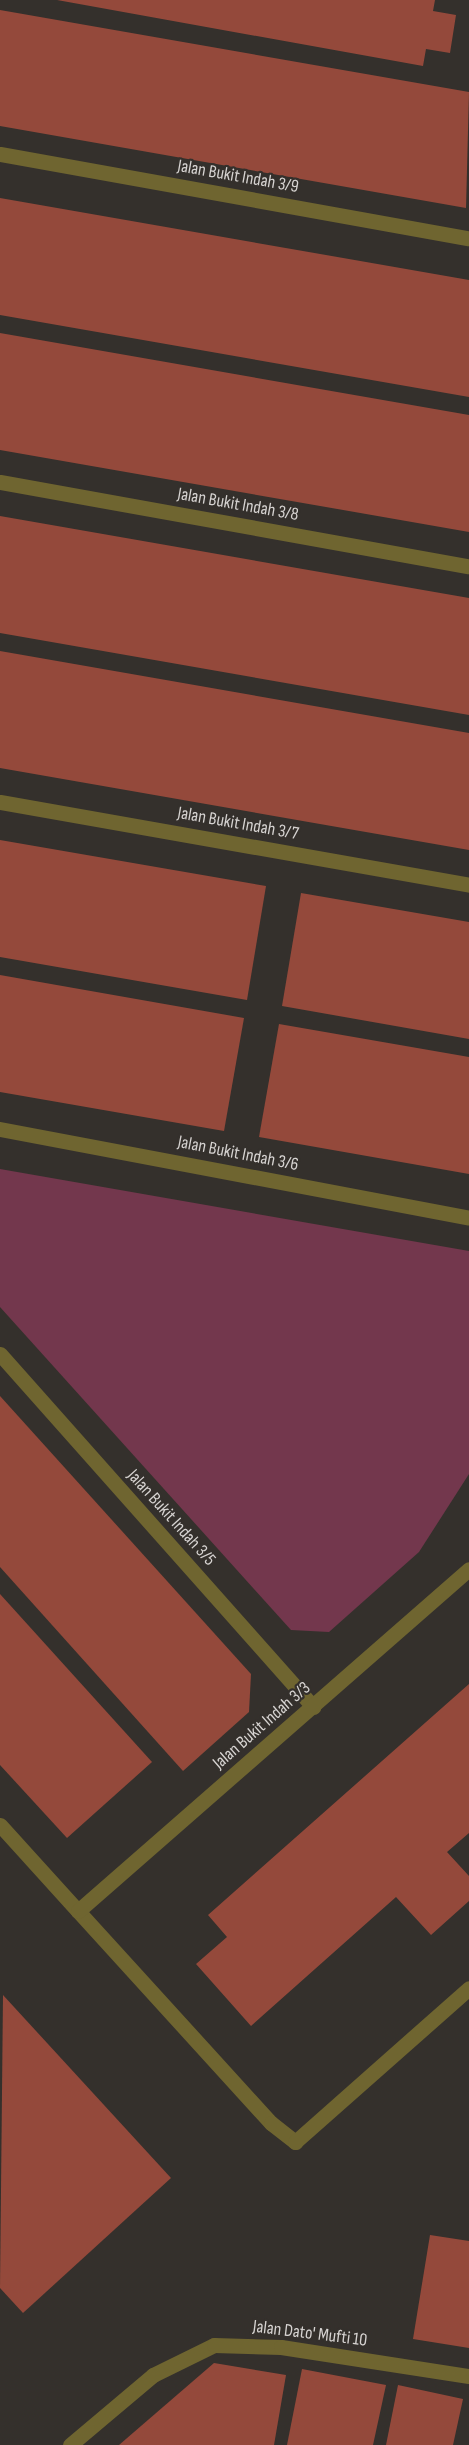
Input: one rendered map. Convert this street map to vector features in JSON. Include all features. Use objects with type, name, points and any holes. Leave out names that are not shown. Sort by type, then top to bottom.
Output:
[{"type":"street","name":"Jalan Bukit Indah 3/9","points":[[0,154],[469,238]]},
{"type":"street","name":"Jalan Bukit Indah 3/8","points":[[0,482],[469,566]]},
{"type":"street","name":"Jalan Bukit Indah 3/7","points":[[0,801],[469,885]]},
{"type":"street","name":"Jalan Bukit Indah 3/6","points":[[0,1129],[469,1218]]},
{"type":"street","name":"Jalan Bukit Indah 3/5","points":[[0,1354],[313,1707]]},
{"type":"street","name":"Jalan Bukit Indah 3/3","points":[[78,1911],[469,1569]]},
{"type":"street","points":[[0,1825],[271,2123],[296,2142],[469,1988]]},
{"type":"street","name":"Jalan Dato' Mufti 10","points":[[70,2445],[153,2375],[214,2345],[281,2347],[469,2376]]},
{"type":"shaded area","points":[[0,1169],[469,1251],[469,1474],[419,1552],[329,1632],[291,1630],[0,1307]]},
{"type":"building","points":[[57,0],[435,0],[433,11],[456,15],[450,53],[426,49],[423,66]]},
{"type":"building","points":[[0,10],[469,92],[466,208],[0,126]]},
{"type":"building","points":[[0,198],[469,280],[469,397],[0,315]]},
{"type":"building","points":[[0,333],[469,415],[469,532],[0,450]]},
{"type":"building","points":[[0,516],[469,598],[469,715],[0,633]]},
{"type":"building","points":[[0,651],[469,733],[469,850],[0,768]]},
{"type":"building","points":[[0,840],[266,886],[247,1000],[0,957]]},
{"type":"building","points":[[301,893],[469,922],[469,1039],[282,1006]]},
{"type":"building","points":[[0,975],[244,1018],[224,1131],[0,1092]]},
{"type":"building","points":[[279,1024],[469,1057],[469,1174],[259,1137]]},
{"type":"building","points":[[0,1396],[251,1674],[249,1712],[183,1771],[0,1567]]},
{"type":"building","points":[[0,1594],[152,1762],[67,1838],[0,1765]]},
{"type":"building","points":[[469,1684],[469,1833],[447,1852],[469,1876],[469,1901],[431,1935],[396,1897],[251,2026],[196,1964],[227,1937],[208,1915]]},
{"type":"building","points":[[3,1995],[171,2178],[23,2313],[0,2288]]},
{"type":"building","points":[[430,2235],[469,2241],[469,2348],[413,2339]]},
{"type":"building","points":[[214,2363],[286,2375],[274,2445],[119,2445]]},
{"type":"building","points":[[302,2369],[386,2385],[373,2445],[287,2445]]},
{"type":"building","points":[[398,2385],[463,2399],[453,2445],[386,2445]]}]
